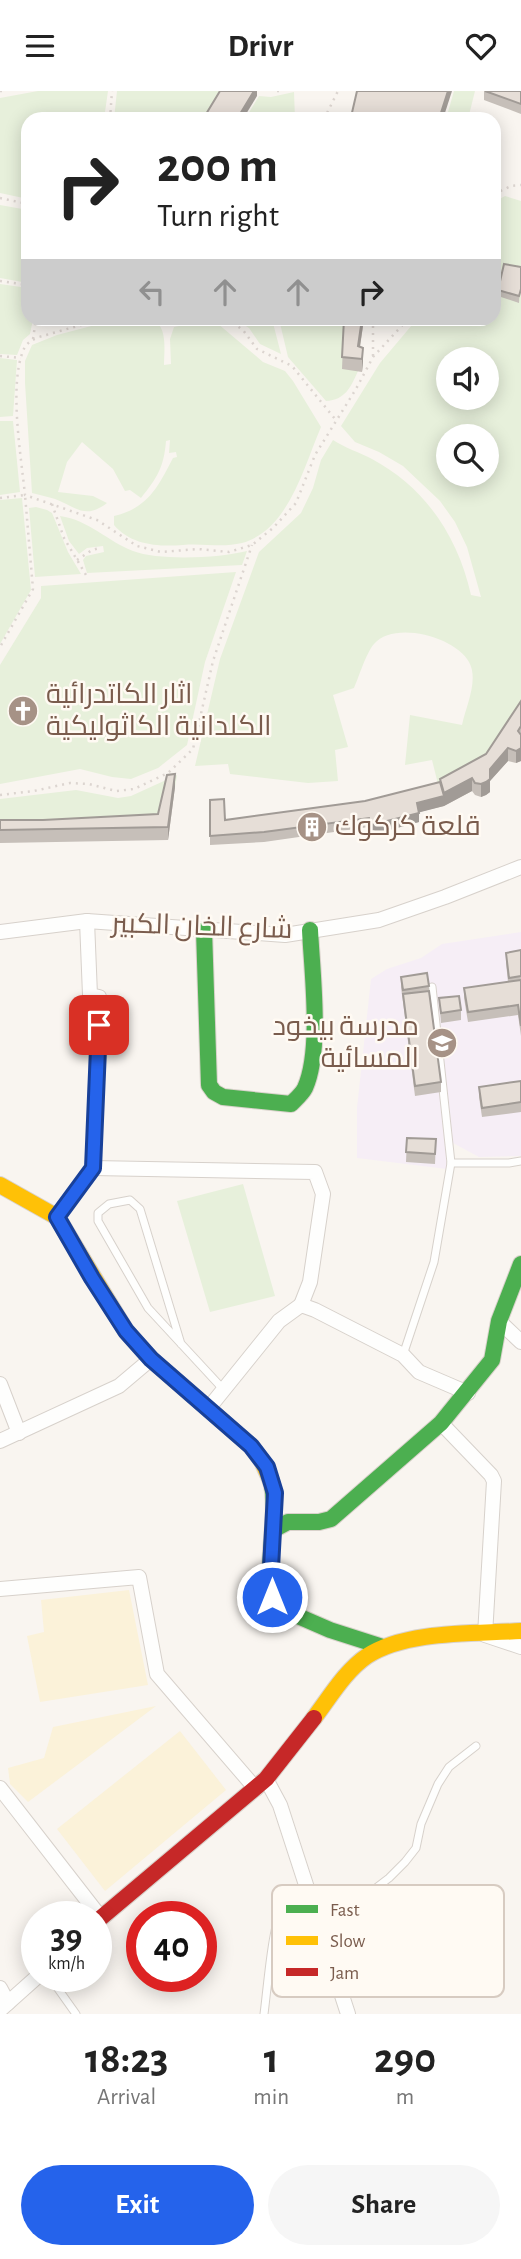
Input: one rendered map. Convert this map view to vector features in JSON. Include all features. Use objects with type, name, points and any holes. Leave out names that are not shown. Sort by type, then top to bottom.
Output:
[{"type":"street","name":"شارع الخان الكبير","points":[[0,932],[88,922],[285,935],[379,920],[521,867]]},
{"type":"street","points":[[57,1217],[93,1168],[99,997],[90,995],[88,922]]},
{"type":"street","points":[[204,929],[209,1085],[214,1093],[223,1097],[291,1104],[298,1099],[306,1086],[310,1066],[313,1016],[310,930]]},
{"type":"street","points":[[93,1168],[315,1172],[323,1194],[310,1282],[301,1305],[279,1321],[208,1409]]},
{"type":"street","points":[[0,1185],[57,1217],[126,1331],[151,1359],[251,1446],[267,1467],[275,1493],[270,1587],[277,1607],[330,1630],[383,1647]]},
{"type":"street","points":[[273,1530],[288,1522],[331,1520],[441,1423],[468,1393],[492,1360],[499,1321],[521,1266]]},
{"type":"street","points":[[301,1305],[403,1355],[419,1372],[468,1393]]},
{"type":"street","points":[[499,1321],[521,1342]]},
{"type":"street","points":[[0,1441],[118,1385],[151,1359]]},
{"type":"street","points":[[0,1384],[19,1433]]},
{"type":"street","points":[[441,1423],[494,1481],[485,1635]]},
{"type":"street","points":[[0,1589],[139,1577],[158,1674],[280,1805],[306,1885]]},
{"type":"street","points":[[112,1908],[261,1784],[359,1661],[383,1647],[457,1633],[485,1635],[521,1631]]},
{"type":"street","points":[[485,1635],[521,1647]]},
{"type":"street","points":[[0,1788],[84,1901]]},
{"type":"street","points":[[0,1988],[4,2007]]},
{"type":"street","points":[[4,2007],[21,1992]]},
{"type":"street","points":[[343,1997],[348,2014]]},
{"type":"lane","points":[[403,1355],[434,1262],[451,1163],[432,987]]},
{"type":"lane","points":[[451,1163],[521,1161]]},
{"type":"lane","points":[[181,1344],[140,1209],[130,1200],[109,1204],[98,1213],[98,1221],[148,1308],[181,1344],[223,1389]]},
{"type":"lane","points":[[380,1885],[416,1848],[421,1824],[438,1784],[449,1767],[476,1747]]},
{"type":"lane","points":[[264,2014],[272,1954]]},
{"type":"lane","points":[[60,1992],[76,2014]]},
{"type":"path","points":[[110,112],[112,91]]},
{"type":"path","points":[[328,112],[338,91]]},
{"type":"path","points":[[501,191],[521,185]]},
{"type":"path","points":[[0,198],[21,202]]},
{"type":"path","points":[[0,281],[21,284]]},
{"type":"path","points":[[33,339],[35,326]]},
{"type":"path","points":[[0,647],[33,589],[18,418],[18,381],[23,348],[33,339],[78,326]]},
{"type":"path","points":[[237,326],[257,349],[292,366],[335,420]]},
{"type":"path","points":[[373,326],[373,357]]},
{"type":"path","points":[[0,498],[25,495],[52,504],[96,520],[137,546],[161,552],[198,549],[229,552],[252,545],[274,528],[296,503],[315,455],[335,420],[373,357],[402,326]]},
{"type":"path","points":[[0,356],[21,358]]},
{"type":"path","points":[[52,504],[64,538],[86,575]]},
{"type":"path","points":[[0,795],[69,783],[89,784],[116,791],[134,789],[168,773],[192,749],[213,661],[252,545]]},
{"type":"path","points":[[77,560],[100,548]]},
{"type":"shaded area","name":"مدرسة بيخود المسائية","points":[[521,932],[521,1156],[479,1157],[453,1143],[447,1169],[357,1158],[357,1108],[371,979],[387,969],[421,958],[442,944]]},
{"type":"green space","points":[[38,91],[108,91],[105,112],[21,112],[21,198],[0,193],[0,98]]},
{"type":"green space","points":[[117,91],[223,91],[210,112],[115,112]]},
{"type":"green space","points":[[454,91],[475,91],[470,112],[448,112]]},
{"type":"green space","points":[[294,92],[295,112],[249,112],[259,96],[271,97]]},
{"type":"green space","points":[[505,196],[521,201],[521,713],[486,767],[440,792],[432,760],[405,765],[410,715],[462,725],[471,693],[472,669],[462,653],[451,645],[439,639],[409,633],[395,633],[374,644],[354,688],[333,695],[348,747],[335,750],[338,781],[308,783],[230,774],[228,764],[195,766],[220,659],[259,552],[301,513],[313,488],[321,460],[333,440],[391,471],[424,499],[458,553],[471,595],[481,597],[467,547],[455,522],[440,501],[403,466],[355,442],[341,426],[380,363],[411,326],[501,326],[501,198]]},
{"type":"green space","points":[[0,205],[21,209],[21,282],[0,278]]},
{"type":"green space","points":[[0,284],[21,287],[21,326],[32,326],[30,334],[23,340],[17,355],[0,354]]},
{"type":"green space","points":[[91,326],[160,326],[163,334],[164,365],[171,364],[170,339],[174,327],[221,326],[263,362],[285,371],[321,427],[293,495],[272,525],[258,536],[242,543],[227,545],[155,545],[137,541],[121,532],[114,525],[114,516],[144,502],[173,458],[177,457],[176,452],[169,453],[170,440],[166,441],[159,472],[141,498],[130,490],[125,491],[113,469],[82,442],[67,462],[58,492],[93,496],[107,503],[93,511],[86,511],[32,493],[25,361],[32,345]]},
{"type":"green space","points":[[246,326],[274,326],[281,354],[260,344]]},
{"type":"green space","points":[[281,326],[347,326],[358,371],[343,395],[326,401],[288,357]]},
{"type":"green space","points":[[0,358],[17,360],[13,416],[0,417]]},
{"type":"green space","points":[[0,421],[13,421],[20,492],[0,495]]},
{"type":"green space","points":[[22,498],[31,590],[0,644],[0,500]]},
{"type":"green space","points":[[36,507],[52,513],[68,552],[81,574],[35,577],[29,508]]},
{"type":"green space","points":[[60,516],[89,526],[124,547],[144,554],[190,557],[247,551],[242,565],[87,573],[83,560],[86,556],[104,552],[103,546],[87,548],[79,554],[69,541]]},
{"type":"green space","points":[[236,572],[205,662],[187,745],[158,768],[131,779],[80,769],[0,784],[0,665],[41,598],[41,586]]},
{"type":"green space","points":[[177,775],[175,787],[167,788],[158,827],[0,831],[0,799],[76,790],[118,798],[131,796]]},
{"type":"green space","points":[[243,1184],[275,1296],[210,1312],[177,1201]]},
{"type":"sand","points":[[129,1590],[148,1685],[40,1702],[27,1636],[44,1632],[41,1600]]},
{"type":"sand","points":[[156,1706],[28,1802],[10,1784],[8,1768],[44,1758],[53,1727]]},
{"type":"sand","points":[[180,1731],[226,1790],[105,1891],[57,1829]]},
{"type":"building","points":[[220,91],[254,91],[241,112],[207,112]]},
{"type":"building","points":[[357,91],[448,91],[441,112],[352,112]]},
{"type":"building","points":[[485,91],[521,91],[521,104]]},
{"type":"building","points":[[504,264],[521,267],[519,296],[501,291]]},
{"type":"building","points":[[344,326],[361,326],[358,346],[363,348],[362,359],[342,357]]},
{"type":"building","points":[[521,701],[521,726],[518,731],[521,735],[521,748],[516,751],[508,748],[490,769],[490,779],[486,782],[475,783],[472,778],[444,793],[440,779],[486,754]]},
{"type":"building","points":[[175,774],[168,827],[0,830],[0,820],[158,814],[167,775]]},
{"type":"building","points":[[440,782],[444,796],[417,803],[419,813],[371,825],[369,818],[210,836],[210,800],[224,799],[225,820],[365,801]]},
{"type":"building","points":[[521,950],[521,976],[509,978],[506,953]]},
{"type":"building","points":[[427,973],[429,986],[403,990],[401,977]]},
{"type":"building","points":[[521,980],[521,1026],[518,1005],[468,1012],[464,988]]},
{"type":"building","points":[[429,991],[441,1082],[415,1086],[403,994]]},
{"type":"building","points":[[459,996],[461,1010],[441,1013],[439,998]]},
{"type":"building","points":[[521,1081],[521,1102],[482,1108],[479,1087]]},
{"type":"building","points":[[407,1138],[436,1139],[435,1154],[406,1152]]},
{"type":"traffic: fast","points":[[204,930],[209,1085],[223,1097],[291,1104],[305,1088],[313,1053],[315,1011],[310,930]]},
{"type":"traffic: fast","points":[[273,1530],[288,1522],[319,1522],[331,1519],[441,1423],[492,1360],[499,1321],[521,1264]]},
{"type":"traffic: fast","points":[[271,1481],[274,1512],[270,1580],[277,1607],[330,1630],[383,1647]]},
{"type":"traffic: slow","points":[[0,1185],[57,1217],[126,1331],[151,1359],[251,1446],[262,1461],[271,1481]]},
{"type":"traffic: slow","points":[[314,1718],[352,1669],[367,1656],[383,1648],[421,1637],[521,1631]]},
{"type":"traffic: jam","points":[[112,1909],[266,1779],[314,1718]]},
{"type":"place","name":"اثار الكاتدرائية الكلدانية الكاثوليكية","points":[[23,711]]},
{"type":"place","name":"قلعة كركوك","points":[[312,827]]},
{"type":"place","name":"مدرسة بيخود المسائية","points":[[442,1043]]},
{"type":"route","points":[[99,1025],[93,1168],[57,1217],[126,1331],[151,1359],[251,1446],[267,1467],[275,1493],[270,1587],[272,1597]]}]
